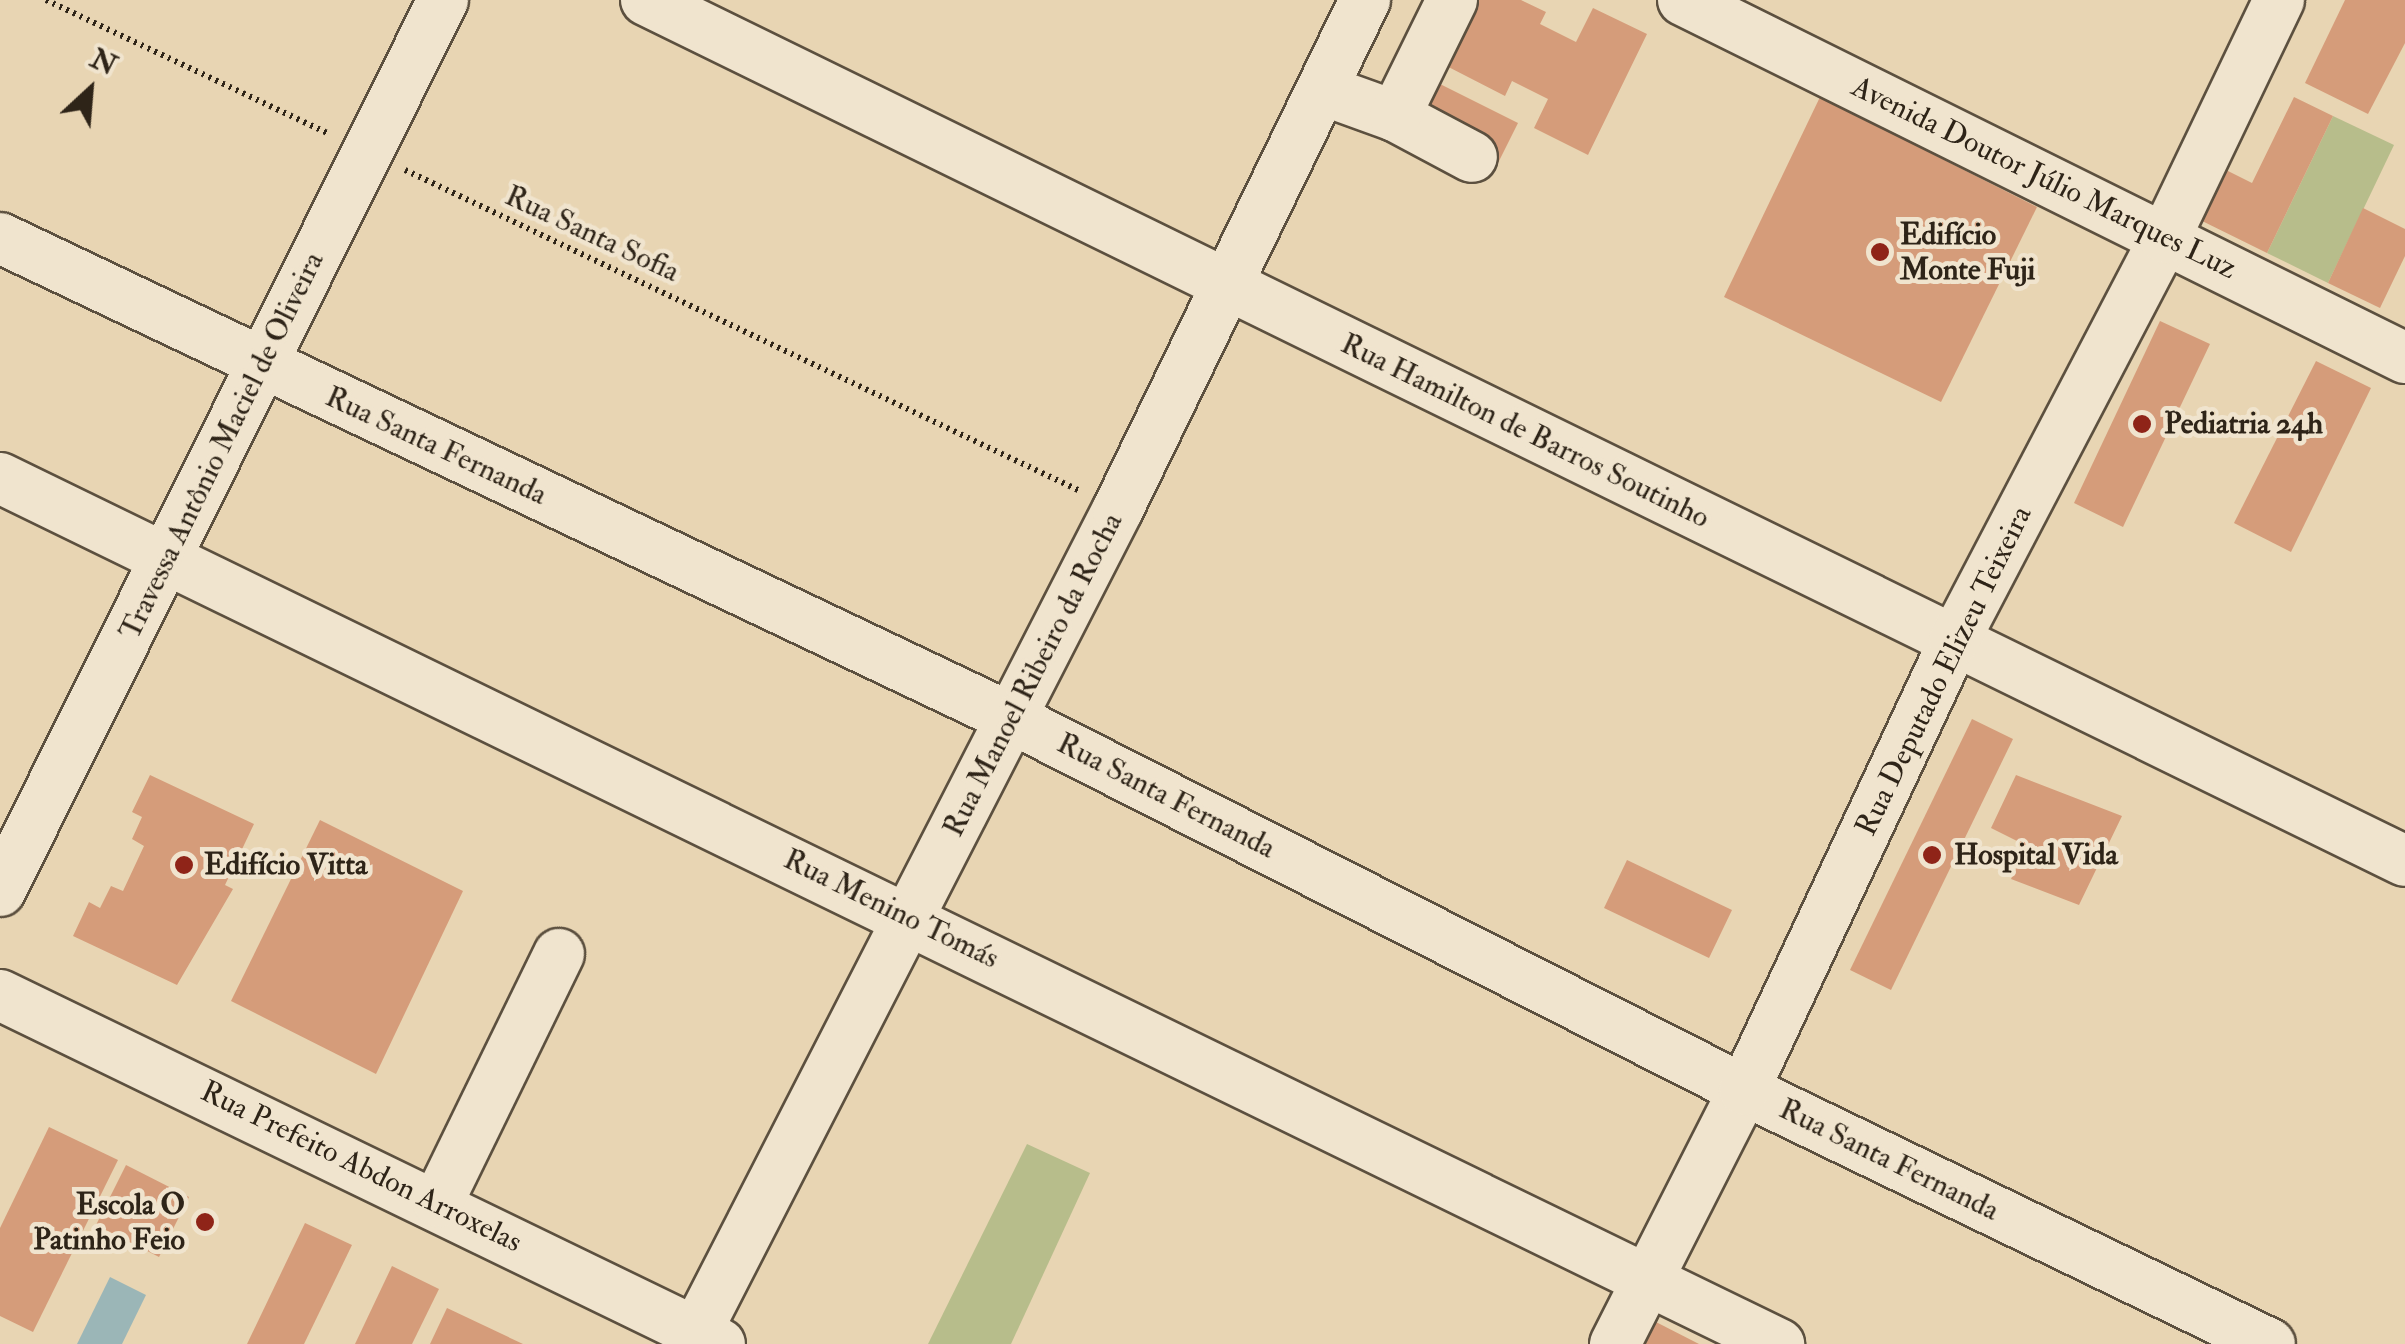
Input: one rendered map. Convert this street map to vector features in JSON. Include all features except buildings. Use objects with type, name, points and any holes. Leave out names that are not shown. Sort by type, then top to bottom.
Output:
[{"type":"street","name":"Travessa Antônio Maciel de Oliveira","points":[[0,892],[443,0]]},
{"type":"street","name":"Rua Hamilton de Barros Soutinho","points":[[646,0],[2405,862]]},
{"type":"street","name":"Rua Manoel Ribeiro da Rocha","points":[[702,1340],[910,918],[1230,286],[1366,0]]},
{"type":"street","name":"Avenida Doutor Júlio Marques Luz","points":[[1682,0],[2405,358]]},
{"type":"street","name":"Rua Deputado Elizeu Teixeira","points":[[1616,1344],[1744,1090],[1954,641],[2165,238],[2279,0]]},
{"type":"street","points":[[1396,116],[1440,5]]},
{"type":"street","points":[[1322,90],[1396,116],[1472,158]]},
{"type":"street","name":"Rua Santa Fernanda","points":[[0,238],[1011,718],[1744,1090],[2270,1344]]},
{"type":"street","name":"Rua Menino Tomás","points":[[0,478],[1779,1344]]},
{"type":"street","points":[[438,1202],[560,954]]},
{"type":"street","name":"Rua Prefeito Abdon Arroxelas","points":[[0,995],[438,1202],[702,1340]]},
{"type":"path","name":"Rua Santa Sofia","points":[[46,0],[1118,509]]},
{"type":"green space","points":[[2333,116],[2394,145],[2328,283],[2267,253]]},
{"type":"green space","points":[[1027,1144],[1090,1173],[1011,1344],[928,1344]]},
{"type":"water","points":[[110,1277],[146,1295],[122,1344],[77,1344]]},
{"type":"place","name":"Edifício Monte Fuji","points":[[1880,252]]},
{"type":"place","name":"Pediatria 24h","points":[[2142,424]]},
{"type":"place","name":"Hospital Vida","points":[[1932,855]]},
{"type":"place","name":"Edifício Vitta","points":[[184,865]]},
{"type":"place","name":"Escola O Patinho Feio","points":[[205,1222]]}]
